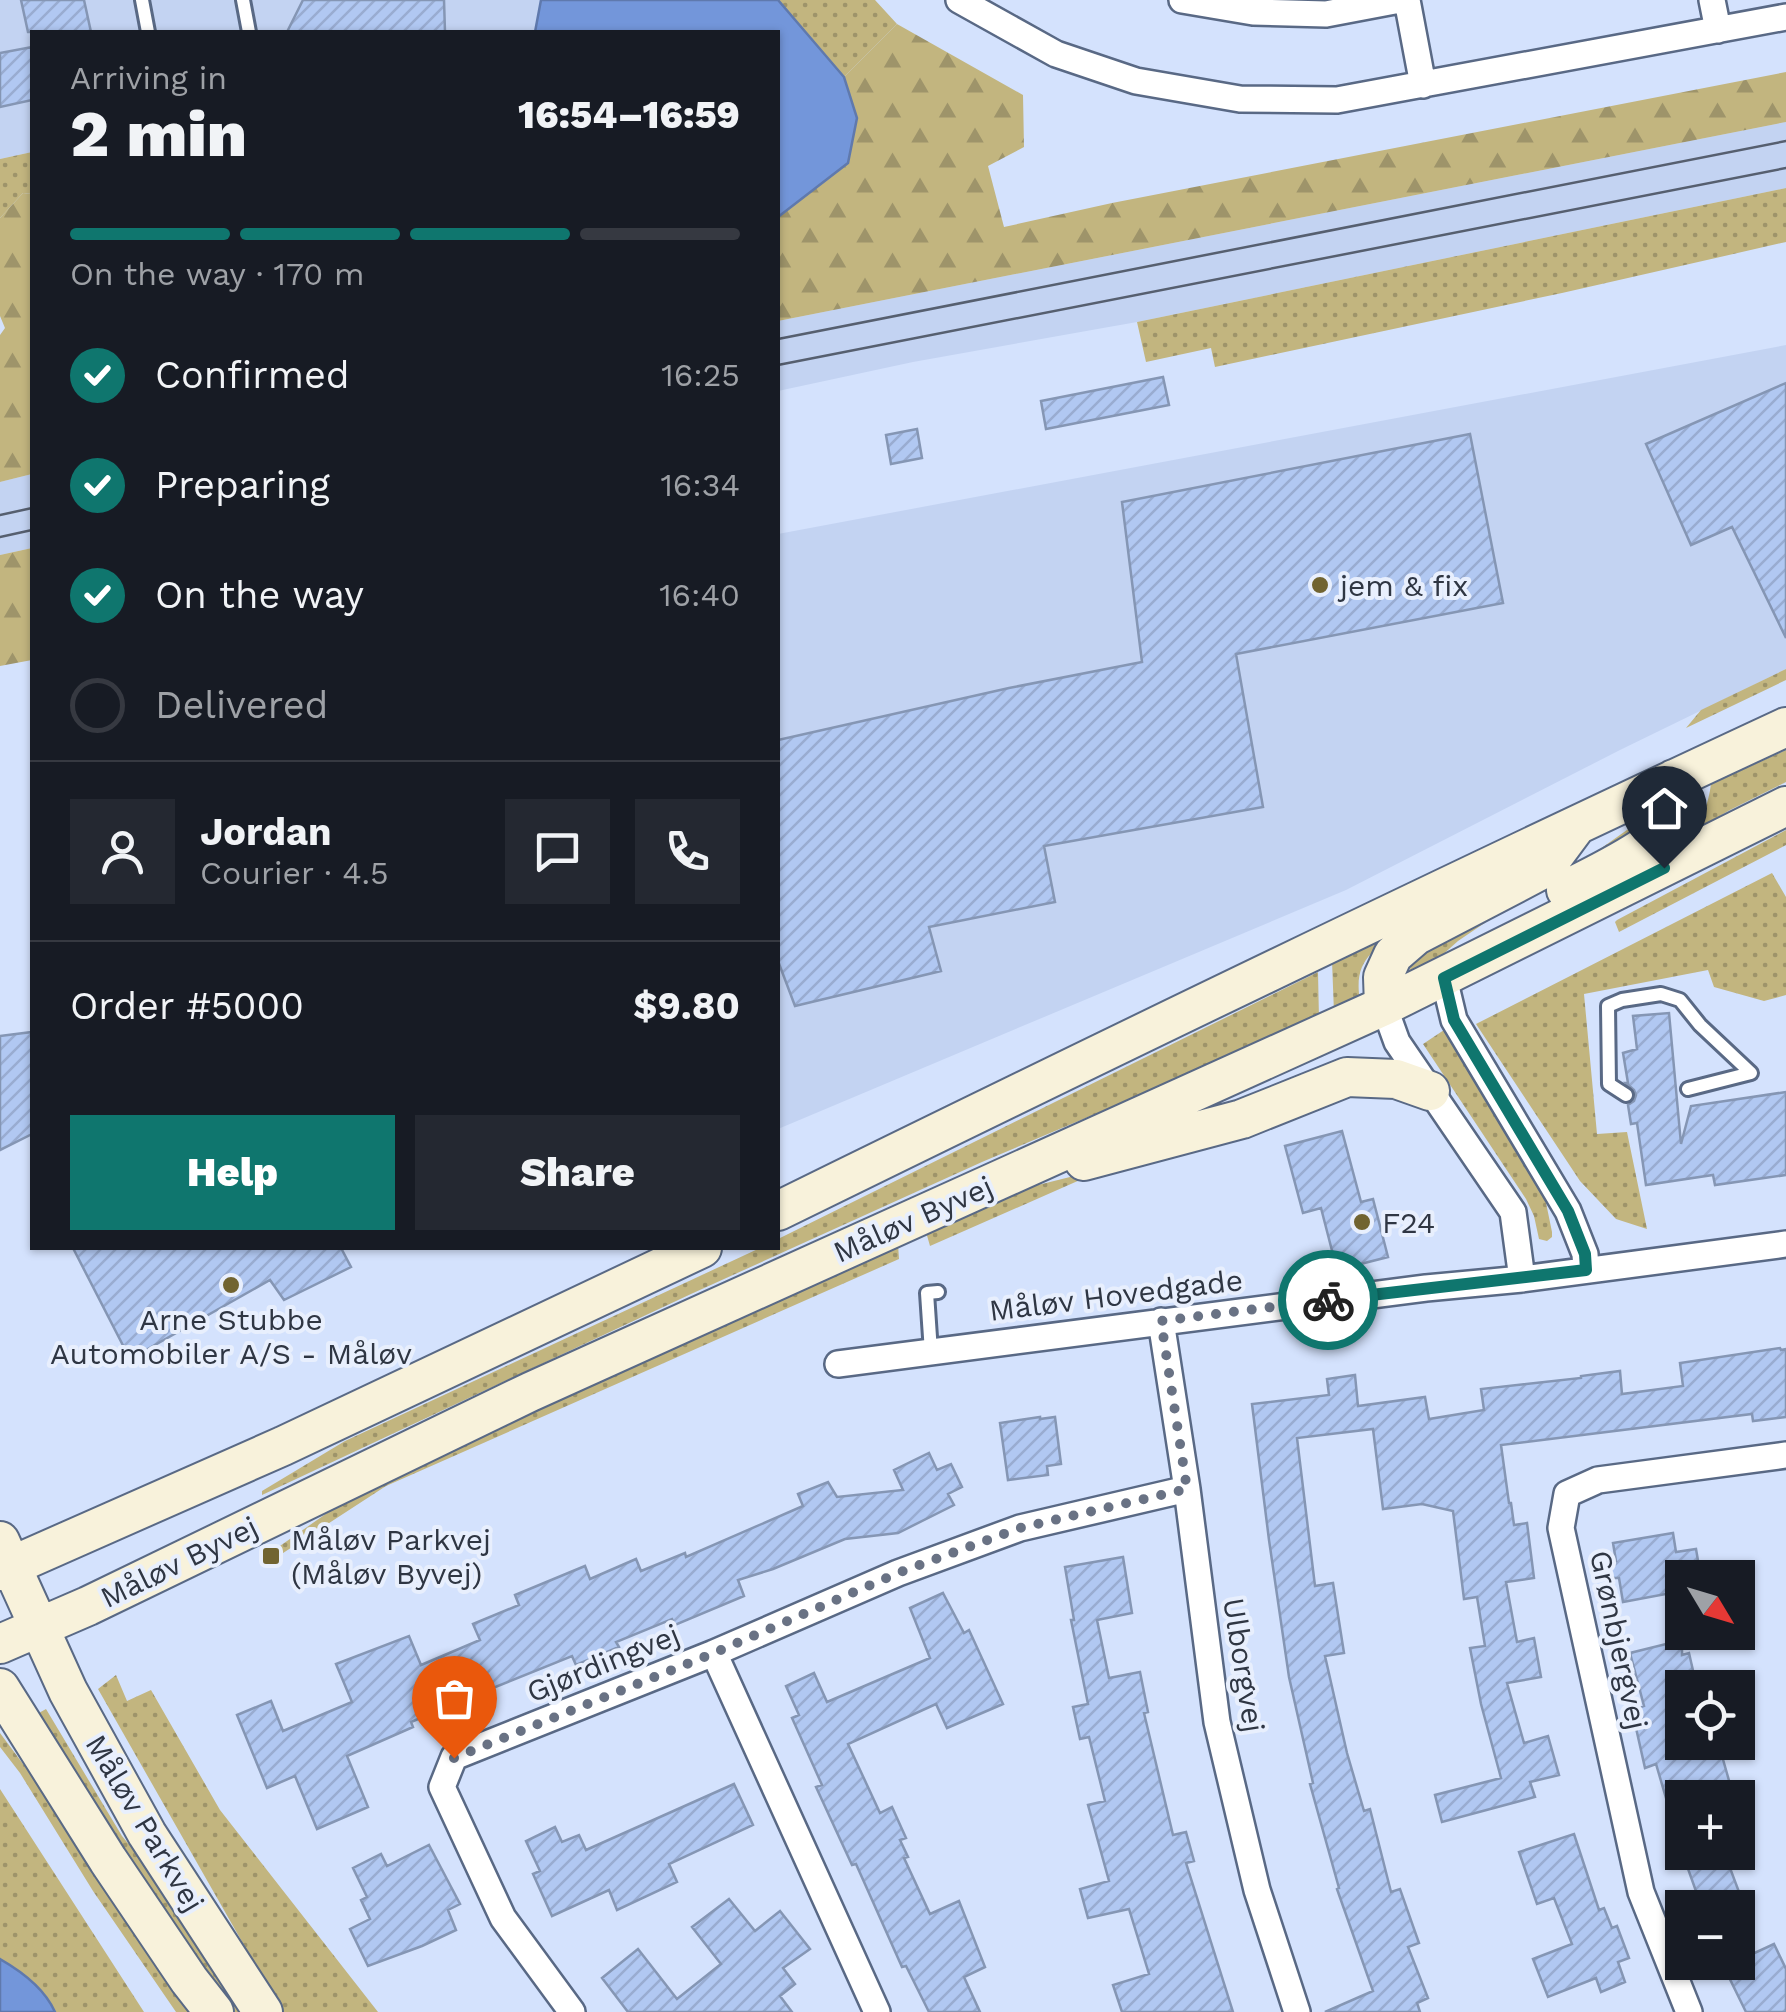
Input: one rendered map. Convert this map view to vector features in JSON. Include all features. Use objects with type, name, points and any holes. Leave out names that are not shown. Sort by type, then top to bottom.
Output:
[{"type":"main road","points":[[780,1210],[1259,975],[1786,727]]},
{"type":"main road","points":[[1484,958],[1532,908],[1656,840],[1678,810],[1674,779]]},
{"type":"main road","name":"Måløv Byvej","points":[[0,1644],[123,1589],[530,1392],[1444,978],[1786,806]]},
{"type":"main road","points":[[1384,1006],[1383,977],[1393,955],[1415,936],[1545,868],[1578,822]]},
{"type":"main road","points":[[985,1186],[1242,1118],[1347,1077],[1396,1078],[1430,1091]]},
{"type":"main road","name":"Måløv Byvej","points":[[3,1570],[284,1446],[698,1250]]},
{"type":"main road","name":"Måløv Parkvej","points":[[3,1570],[147,1834],[264,2012]]},
{"type":"main road","name":"Måløv Parkvej","points":[[0,1688],[108,1860],[214,2012]]},
{"type":"street","points":[[958,0],[1056,54],[1136,81],[1240,98],[1318,100],[1423,86],[1786,17]]},
{"type":"street","points":[[1182,0],[1254,12],[1326,14],[1404,0],[1423,86]]},
{"type":"street","points":[[1712,0],[1718,30]]},
{"type":"street","points":[[1444,978],[1454,1020],[1568,1211],[1585,1254],[1586,1270]]},
{"type":"street","points":[[1384,1006],[1397,1042],[1513,1212],[1522,1279]]},
{"type":"street","name":"Måløv Hovedgade","points":[[838,1364],[1786,1244]]},
{"type":"street","name":"Ulborgvej","points":[[1161,1321],[1217,1722],[1257,1890],[1297,2012]]},
{"type":"street","name":"Grønbjergvej","points":[[1689,2012],[1641,1892],[1561,1528],[1568,1494],[1598,1480],[1786,1455]]},
{"type":"street","name":"Gjørdingvej","points":[[572,2012],[504,1918],[442,1787],[454,1758],[714,1653],[898,1573],[1020,1528],[1187,1489]]},
{"type":"street","name":"Gjørdingvej","points":[[714,1653],[877,2012]]},
{"type":"lane","points":[[142,0],[148,30]]},
{"type":"lane","points":[[243,0],[249,30]]},
{"type":"lane","points":[[1626,1095],[1609,1084],[1608,1006],[1661,994],[1680,1000],[1700,1025],[1751,1073],[1688,1088]]},
{"type":"lane","points":[[931,1352],[926,1293],[938,1292]]},
{"type":"shaded area","points":[[0,0],[541,0],[535,30],[30,30],[30,152],[0,159]]},
{"type":"shaded area","points":[[1786,122],[1786,188],[1137,322],[780,391],[780,321]]},
{"type":"shaded area","points":[[1786,345],[1786,669],[1346,890],[780,1128],[780,534]]},
{"type":"shaded area","points":[[30,474],[30,548],[0,555],[0,482]]},
{"type":"green space","points":[[778,0],[875,0],[897,24],[844,77]]},
{"type":"green space","points":[[897,24],[1023,95],[1024,147],[988,166],[1004,227],[1786,72],[1786,122],[780,321],[780,215],[848,163],[857,118],[844,77]]},
{"type":"green space","points":[[30,152],[30,194],[23,193],[0,218],[0,159]]},
{"type":"green space","points":[[1786,188],[1786,242],[1215,367],[1211,348],[1146,362],[1137,322]]},
{"type":"green space","points":[[23,193],[30,194],[30,474],[0,482],[0,335],[5,328],[0,316],[0,218]]},
{"type":"green space","points":[[30,548],[30,660],[0,666],[0,555]]},
{"type":"green space","points":[[1786,669],[1786,680],[1686,728],[1701,710]]},
{"type":"green space","points":[[1786,750],[1786,782],[1685,836],[1684,832],[1704,812],[1711,784]]},
{"type":"green space","points":[[1658,811],[1580,872],[1495,916],[1431,965],[1409,973],[1413,957],[1593,854]]},
{"type":"green space","points":[[1786,830],[1786,845],[1619,932],[1617,920]]},
{"type":"green space","points":[[1772,873],[1786,897],[1786,995],[1764,1001],[1714,987],[1708,970],[1584,994],[1597,1134],[1627,1132],[1647,1229],[1616,1219],[1580,1181],[1476,1024]]},
{"type":"green space","points":[[1401,928],[1374,950],[1363,966],[1360,1001],[1334,1013],[1332,961]]},
{"type":"green space","points":[[1318,972],[1319,1019],[982,1162],[262,1495],[262,1491],[345,1441],[756,1250],[780,1250],[780,1238]]},
{"type":"green space","points":[[1444,1030],[1544,1193],[1552,1232],[1547,1241],[1539,1239],[1526,1199],[1423,1044]]},
{"type":"green space","points":[[1090,1172],[1089,1176],[930,1246],[926,1232],[1030,1187]]},
{"type":"green space","points":[[898,1244],[899,1259],[386,1486],[280,1555],[277,1548],[350,1497]]},
{"type":"green space","points":[[116,1675],[127,1701],[151,1690],[220,1810],[378,2012],[282,2012],[98,1689]]},
{"type":"green space","points":[[46,1709],[122,1836],[182,1908],[249,2012],[235,2012],[157,1903],[37,1714]]},
{"type":"green space","points":[[0,1733],[116,1905],[199,2012],[176,2012],[0,1747]]},
{"type":"green space","points":[[0,1789],[144,2012],[0,2012]]},
{"type":"water","points":[[541,0],[778,0],[844,77],[857,118],[848,163],[780,215],[780,30],[535,30]]},
{"type":"water","points":[[0,1959],[32,1981],[55,2012],[0,2012]]},
{"type":"building","points":[[21,0],[84,0],[91,30],[28,32]]},
{"type":"building","points":[[303,0],[444,0],[445,30],[288,30]]},
{"type":"building","points":[[30,47],[30,100],[0,107],[0,53]]},
{"type":"building","points":[[1163,377],[1169,405],[1046,429],[1041,401]]},
{"type":"building","points":[[1786,383],[1786,638],[1732,527],[1691,545],[1646,444]]},
{"type":"building","points":[[917,429],[922,458],[891,464],[886,435]]},
{"type":"building","points":[[1470,434],[1503,603],[1236,654],[1263,807],[1044,846],[1055,902],[929,927],[941,971],[795,1006],[780,966],[780,740],[1142,662],[1122,502]]},
{"type":"building","points":[[1669,1013],[1681,1144],[1691,1106],[1786,1092],[1786,1175],[1715,1185],[1713,1175],[1646,1185],[1637,1123],[1631,1124],[1628,1105],[1636,1095],[1626,1083],[1623,1053],[1637,1049],[1633,1016]]},
{"type":"building","points":[[30,1032],[30,1135],[0,1150],[0,1036]]},
{"type":"building","points":[[1342,1131],[1361,1202],[1373,1199],[1388,1257],[1337,1270],[1321,1208],[1303,1213],[1285,1146]]},
{"type":"building","points":[[74,1250],[342,1250],[351,1267],[284,1300],[270,1280],[130,1359]]},
{"type":"building","points":[[1786,1349],[1786,1417],[1753,1421],[1752,1414],[1501,1445],[1514,1525],[1527,1523],[1534,1578],[1506,1582],[1517,1642],[1534,1638],[1541,1677],[1507,1683],[1524,1743],[1548,1736],[1559,1775],[1530,1782],[1535,1797],[1442,1822],[1435,1795],[1501,1778],[1470,1648],[1485,1646],[1477,1597],[1464,1599],[1453,1511],[1422,1504],[1383,1509],[1373,1429],[1297,1438],[1315,1586],[1333,1583],[1344,1653],[1325,1656],[1347,1753],[1364,1811],[1370,1809],[1391,1892],[1400,1889],[1419,1943],[1408,1947],[1428,1998],[1417,2003],[1420,2012],[1325,2012],[1373,1991],[1337,1889],[1310,1784],[1313,1783],[1289,1677],[1252,1404],[1329,1395],[1327,1379],[1355,1375],[1358,1406],[1425,1397],[1429,1419],[1484,1410],[1481,1389],[1620,1371],[1622,1394],[1683,1386],[1680,1363]]},
{"type":"building","points":[[1055,1417],[1061,1464],[1047,1466],[1048,1475],[1008,1480],[1000,1423]]},
{"type":"building","points":[[929,1453],[937,1470],[951,1464],[962,1487],[948,1494],[954,1505],[898,1533],[845,1539],[738,1580],[744,1596],[675,1625],[672,1619],[616,1642],[619,1647],[576,1665],[572,1656],[411,1722],[413,1727],[347,1756],[368,1807],[317,1829],[295,1776],[267,1788],[237,1715],[271,1701],[283,1731],[352,1702],[336,1664],[409,1636],[421,1665],[480,1640],[473,1624],[519,1605],[515,1595],[585,1566],[590,1579],[636,1559],[641,1571],[685,1553],[686,1557],[803,1506],[798,1494],[828,1482],[837,1497],[903,1490],[894,1470]]},
{"type":"building","points":[[1673,1533],[1676,1552],[1696,1549],[1698,1560],[1665,1560],[1665,1594],[1623,1602],[1619,1578],[1611,1578],[1610,1562],[1616,1561],[1613,1543]]},
{"type":"building","points":[[1123,1557],[1132,1613],[1097,1620],[1109,1678],[1140,1672],[1148,1712],[1144,1713],[1173,1835],[1186,1832],[1194,1861],[1186,1863],[1233,2012],[1122,2012],[1113,1985],[1149,1974],[1129,1909],[1088,1918],[1080,1889],[1109,1881],[1088,1805],[1105,1801],[1089,1737],[1080,1739],[1073,1707],[1088,1704],[1065,1567]]},
{"type":"building","points":[[943,1593],[964,1633],[969,1630],[1003,1704],[947,1728],[936,1704],[848,1744],[880,1813],[892,1807],[906,1838],[900,1840],[908,1857],[904,1858],[930,1914],[959,1901],[985,1967],[964,1977],[980,2012],[929,2012],[906,1966],[902,1967],[816,1787],[822,1785],[792,1718],[799,1715],[786,1686],[814,1673],[827,1702],[930,1658],[910,1608]]},
{"type":"building","points":[[1665,1644],[1665,1650],[1689,1653],[1693,1670],[1665,1670],[1665,1760],[1723,1760],[1729,1780],[1665,1780],[1665,1795],[1656,1764],[1645,1768],[1632,1710],[1644,1706],[1630,1653]]},
{"type":"building","points":[[734,1784],[753,1825],[669,1864],[677,1882],[617,1910],[609,1890],[552,1916],[533,1874],[540,1871],[526,1841],[555,1827],[562,1842],[579,1835],[586,1850]]},
{"type":"building","points":[[1574,1834],[1599,1910],[1604,1908],[1612,1928],[1617,1926],[1629,1958],[1618,1962],[1625,1982],[1601,1992],[1596,1978],[1548,1997],[1533,1959],[1572,1944],[1554,1898],[1537,1904],[1519,1852]]},
{"type":"building","points":[[429,1845],[460,1904],[448,1910],[456,1930],[368,1966],[350,1929],[370,1919],[361,1900],[367,1897],[353,1868],[381,1854],[387,1866]]},
{"type":"building","points":[[1688,1870],[1731,1870],[1738,1890],[1696,1890]]},
{"type":"building","points":[[729,1899],[755,1931],[780,1911],[810,1949],[783,1968],[795,1984],[780,1996],[792,2012],[628,2012],[602,1978],[638,1949],[677,1999],[721,1964],[692,1927]]},
{"type":"building","points":[[1774,1944],[1786,1969],[1786,2012],[1746,2012],[1730,1980],[1755,1980],[1755,1953]]},
{"type":"tram line","points":[[780,339],[1786,141]]},
{"type":"tram line","points":[[780,365],[1786,168]]},
{"type":"tram line","points":[[0,515],[30,508]]},
{"type":"tram line","points":[[0,537],[30,530]]},
{"type":"way so far","points":[[454,1758],[714,1653],[898,1573],[1020,1528],[1187,1489],[1161,1321],[1328,1300]]},
{"type":"place","name":"jem & fix","points":[[1320,585]]},
{"type":"place","name":"F24","points":[[1362,1222]]},
{"type":"place","name":"Arne Stubbe Automobiler A/S - Måløv","points":[[231,1285]]},
{"type":"place","name":"Måløv Parkvej (Måløv Byvej)","points":[[271,1556]]},
{"type":"route","points":[[1328,1300],[1586,1270],[1585,1254],[1568,1211],[1454,1020],[1444,978],[1664,868]]}]
